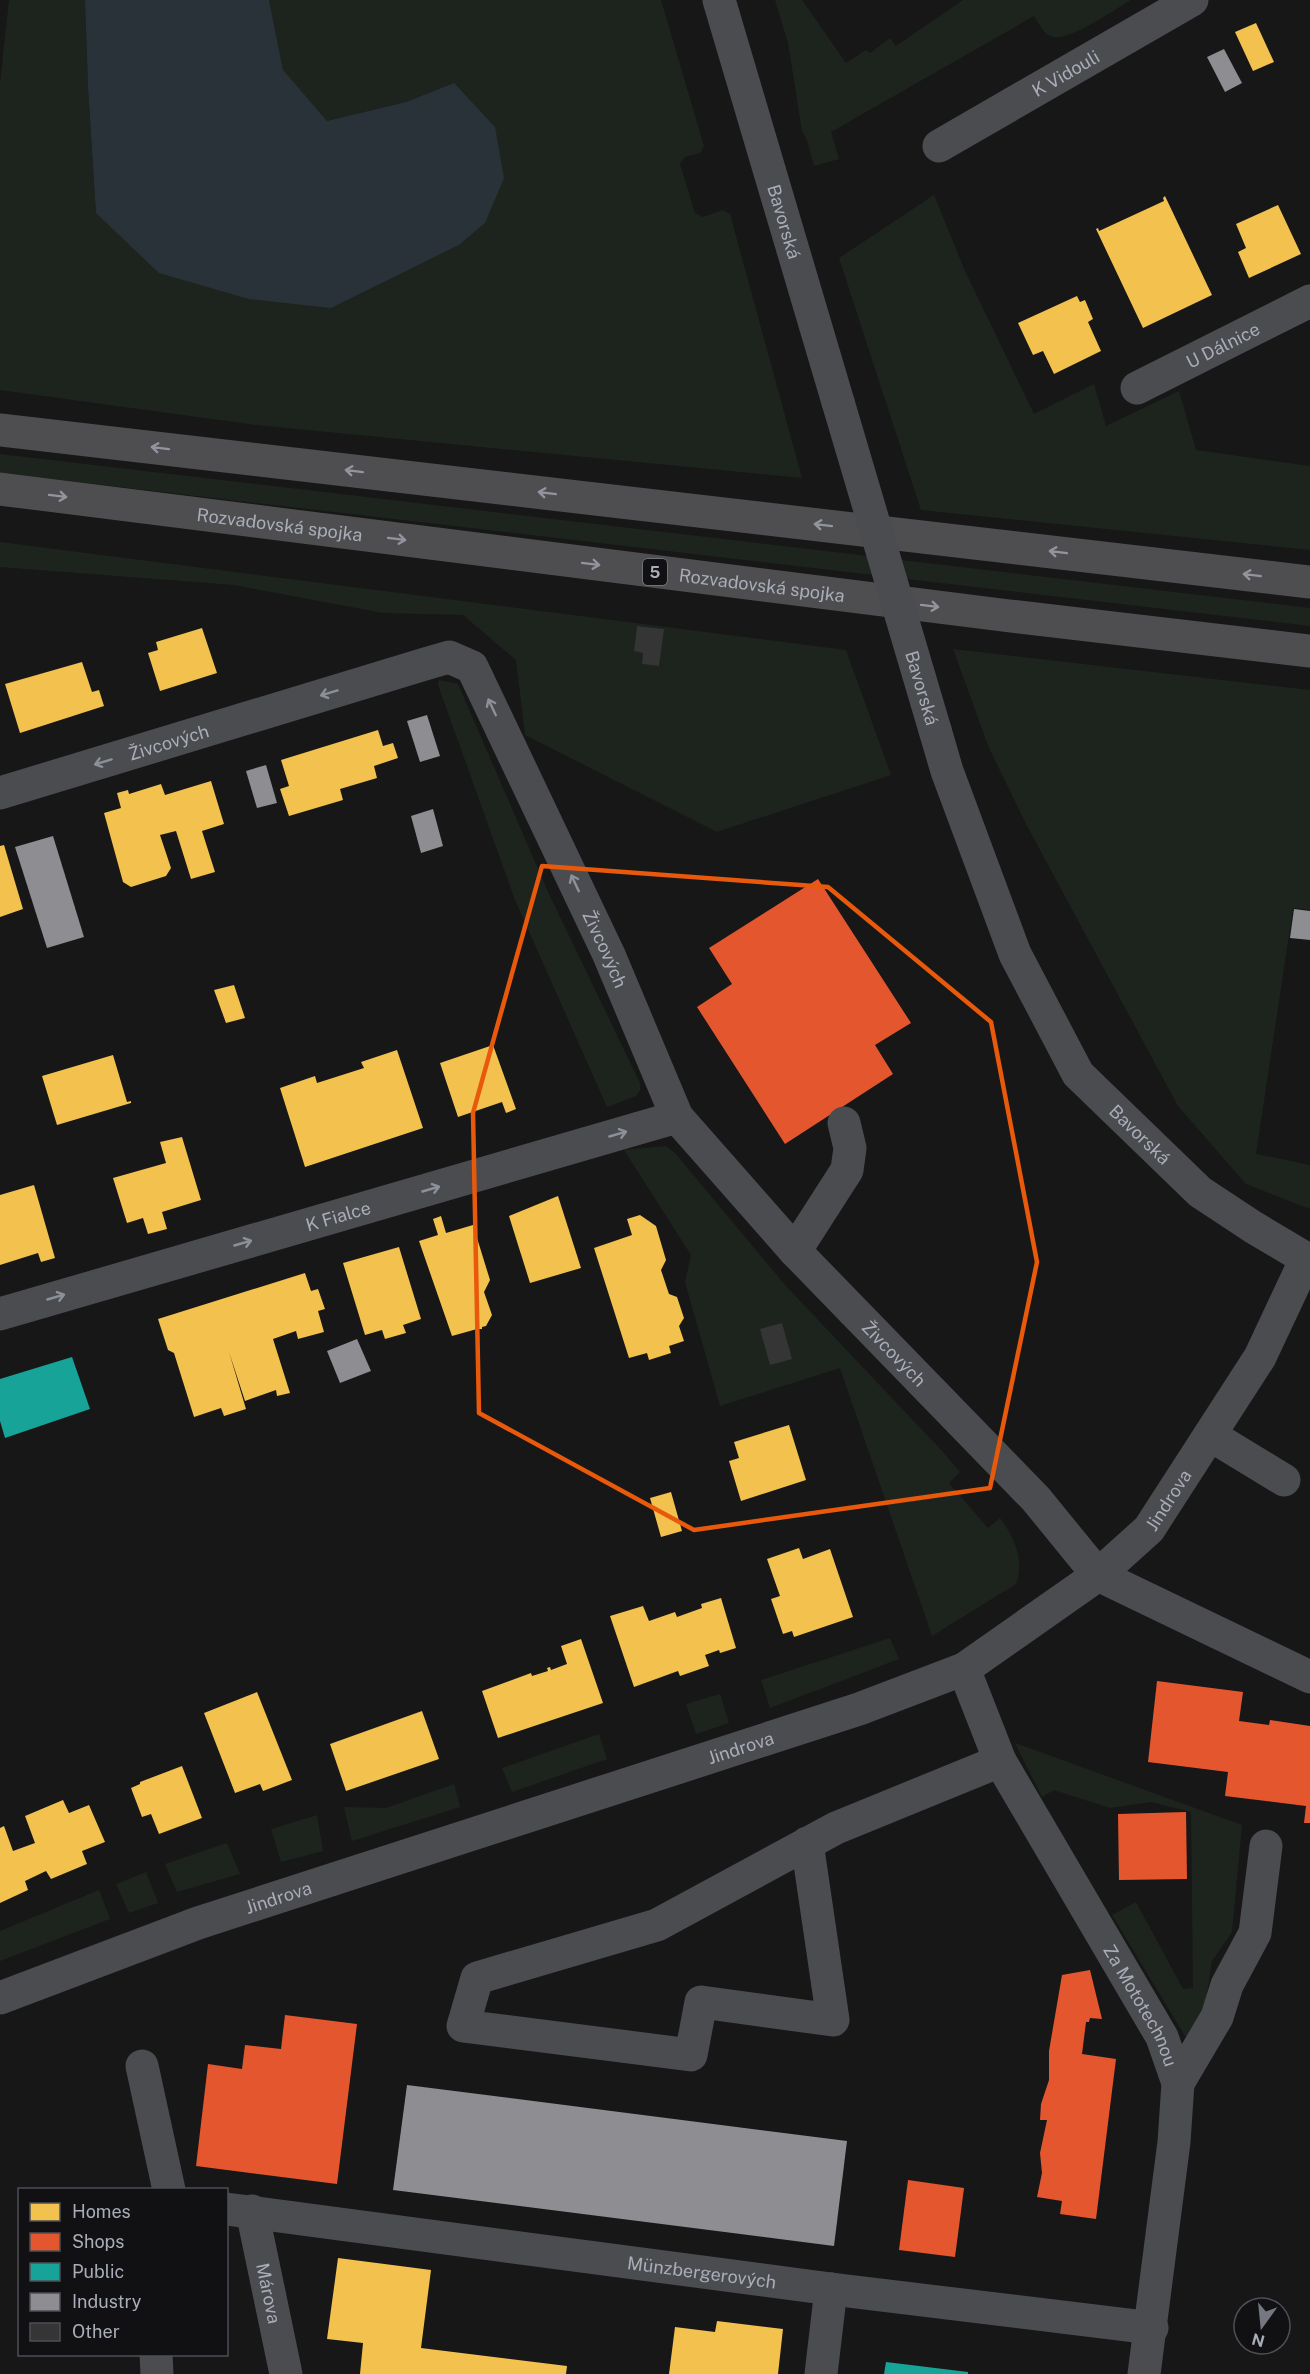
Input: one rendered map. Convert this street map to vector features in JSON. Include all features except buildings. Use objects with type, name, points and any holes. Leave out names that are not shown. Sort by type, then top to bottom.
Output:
[{"type":"highway","points":[[0,430],[1310,582]]},
{"type":"highway","name":"Rozvadovská spojka","points":[[0,489],[1011,616],[1310,651]]},
{"type":"street","name":"Bavorská","points":[[719,0],[947,771],[1015,954],[1078,1074],[1200,1192],[1308,1260]]},
{"type":"street","name":"K Vidouli","points":[[939,146],[1192,0]]},
{"type":"street","name":"U Dálnice","points":[[1137,388],[1310,301]]},
{"type":"street","name":"Živcových","points":[[0,794],[449,657],[472,667],[609,955],[677,1117],[795,1251],[1036,1499],[1098,1575]]},
{"type":"street","name":"K Fialce","points":[[0,1314],[677,1117]]},
{"type":"street","points":[[795,1251],[847,1170],[850,1148],[844,1123]]},
{"type":"street","name":"Jindrova","points":[[0,1998],[198,1923],[860,1709],[964,1669],[1098,1575],[1149,1529],[1260,1357],[1308,1260]]},
{"type":"street","points":[[1210,1435],[1284,1480]]},
{"type":"street","points":[[1098,1575],[1310,1677]]},
{"type":"street","name":"Za Mototechnou","points":[[964,1669],[1000,1761],[1162,2037],[1178,2082],[1174,2142],[1152,2328],[1144,2374]]},
{"type":"street","points":[[807,1843],[833,2020],[701,2002],[691,2055],[463,2026],[477,1978],[657,1925],[807,1843],[836,1828],[1000,1761]]},
{"type":"street","points":[[1178,2082],[1217,2017],[1227,1985],[1255,1934],[1266,1846]]},
{"type":"street","points":[[142,2066],[169,2188]]},
{"type":"street","name":"Münzbergerových","points":[[239,2210],[831,2289],[1152,2328]]},
{"type":"street","name":"Márova","points":[[239,2210],[286,2374]]},
{"type":"street","points":[[821,2374],[831,2289]]},
{"type":"street","points":[[156,2356],[157,2374]]},
{"type":"highlighted area","points":[[542,866],[828,887],[991,1022],[1037,1262],[990,1488],[694,1530],[479,1413],[473,1113]]},
{"type":"shaded area","points":[[9,0],[85,0],[96,213],[330,308],[459,245],[485,223],[454,83],[406,102],[327,121],[283,71],[269,0],[661,0],[704,146],[700,153],[685,157],[680,164],[695,213],[703,217],[723,210],[730,214],[802,478],[256,425],[0,390],[0,83]]},
{"type":"shaded area","points":[[85,0],[269,0],[283,70],[327,121],[406,102],[454,83],[495,127],[504,178],[485,223],[459,245],[331,308],[249,299],[159,273],[96,213]]},
{"type":"shaded area","points":[[775,0],[802,0],[846,63],[866,50],[870,53],[890,38],[896,46],[963,0],[1131,0],[1104,17],[1061,37],[1053,37],[1047,33],[1034,16],[831,132],[839,159],[814,166],[807,140],[802,131],[788,43]]},
{"type":"shaded area","points":[[934,195],[965,271],[1034,414],[1094,384],[1106,426],[1179,391],[1196,450],[1310,466],[1310,550],[921,510],[839,258]]},
{"type":"shaded area","points":[[0,454],[1310,608],[1310,626],[0,473]]},
{"type":"shaded area","points":[[0,542],[846,650],[891,775],[717,832],[525,735],[516,660],[463,615],[383,613],[234,585],[0,567]],"holes":[[[637,626],[663,629],[659,666],[642,664],[643,653],[634,651]]]},
{"type":"shaded area","points":[[953,649],[1310,690],[1310,910],[1293,908],[1256,1154],[1310,1165],[1310,1209],[1246,1184],[1178,1106],[1026,824],[989,748]]},
{"type":"shaded area","points":[[439,680],[458,684],[549,894],[640,1083],[640,1090],[636,1096],[607,1107],[515,900],[438,685]]},
{"type":"shaded area","points":[[666,1146],[675,1153],[786,1286],[960,1472],[949,1483],[988,1528],[1000,1518],[1017,1549],[1019,1566],[1016,1584],[932,1636],[840,1368],[720,1406],[685,1282],[691,1255],[624,1150]]},
{"type":"shaded area","points":[[890,1638],[899,1659],[770,1708],[761,1680]]},
{"type":"shaded area","points":[[720,1694],[729,1723],[696,1734],[686,1704]]},
{"type":"shaded area","points":[[599,1734],[607,1759],[512,1792],[502,1768]]},
{"type":"shaded area","points":[[1015,1743],[1242,1825],[1232,1932],[1212,1961],[1199,2047],[1194,2051],[1112,1915],[1136,1902],[1183,1989],[1193,1988],[1191,1812],[1151,1802],[1110,1808],[1054,1790],[1042,1797]]},
{"type":"shaded area","points":[[454,1784],[460,1807],[352,1841],[344,1807],[386,1808]]},
{"type":"shaded area","points":[[317,1815],[323,1851],[281,1862],[271,1829]]},
{"type":"shaded area","points":[[227,1843],[240,1874],[177,1892],[165,1864]]},
{"type":"shaded area","points":[[146,1872],[158,1903],[129,1913],[116,1884]]},
{"type":"shaded area","points":[[99,1890],[110,1919],[0,1961],[0,1931]]}]
